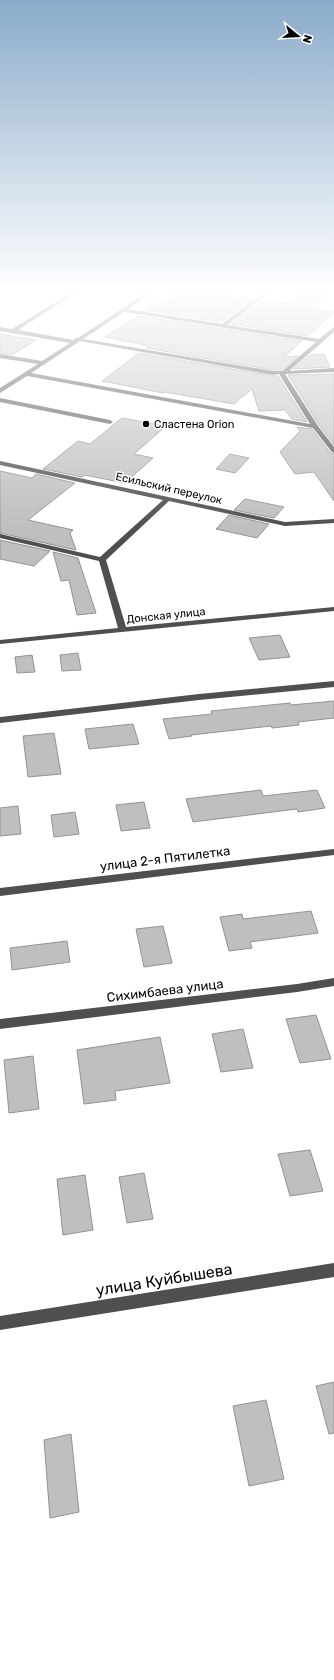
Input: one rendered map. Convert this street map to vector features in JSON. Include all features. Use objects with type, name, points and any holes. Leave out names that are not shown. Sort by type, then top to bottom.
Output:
[{"type":"street","points":[[2,388],[31,370]]},
{"type":"street","points":[[260,370],[282,374],[329,370]]},
{"type":"street","points":[[282,374],[286,370]]},
{"type":"street","points":[[26,374],[315,427]]},
{"type":"street","points":[[282,374],[315,427],[334,451]]},
{"type":"street","points":[[0,400],[110,422]]},
{"type":"street","name":"Есильский переулок","points":[[0,463],[285,524],[334,521]]},
{"type":"street","points":[[102,560],[169,498]]},
{"type":"street","points":[[0,536],[102,560]]},
{"type":"street","points":[[102,560],[123,630]]},
{"type":"street","name":"Донская улица","points":[[0,642],[334,609]]},
{"type":"street","points":[[0,720],[199,697],[334,684]]},
{"type":"street","name":"улица 2-я Пятилетка","points":[[0,892],[334,852]]},
{"type":"street","name":"Сихимбаева улица","points":[[0,1024],[298,988],[334,982]]},
{"type":"street","name":"улица Куйбышева","points":[[0,1323],[334,1270]]},
{"type":"building","points":[[116,370],[240,370],[278,376],[307,422],[292,419],[285,410],[259,411],[252,389],[234,404],[165,392],[163,393],[102,381]]},
{"type":"building","points":[[334,374],[334,445],[319,425],[288,375]]},
{"type":"building","points":[[122,418],[166,426],[134,454],[153,458],[125,483],[84,475],[82,477],[43,469],[78,441],[90,444]]},
{"type":"building","points":[[297,427],[312,429],[331,453],[334,454],[334,501],[314,472],[295,474],[280,452],[300,431]]},
{"type":"building","points":[[230,454],[249,458],[235,473],[216,469]]},
{"type":"building","points":[[0,471],[32,478],[36,474],[75,483],[28,520],[73,530],[70,533],[76,550],[0,533]]},
{"type":"building","points":[[245,499],[284,507],[274,518],[234,510]]},
{"type":"building","points":[[229,515],[269,524],[257,538],[216,529]]},
{"type":"building","points":[[0,540],[50,551],[34,566],[0,559]]},
{"type":"building","points":[[53,552],[78,558],[96,613],[77,615],[69,580],[61,581]]},
{"type":"building","points":[[280,635],[290,657],[259,660],[249,638]]},
{"type":"building","points":[[78,653],[81,670],[62,671],[60,655]]},
{"type":"building","points":[[32,655],[35,672],[17,673],[15,657]]},
{"type":"building","points":[[334,701],[334,718],[298,722],[299,725],[272,728],[271,726],[169,739],[163,719],[212,714],[211,711],[290,703],[291,705]]},
{"type":"building","points":[[133,724],[139,744],[89,749],[85,729]]},
{"type":"building","points":[[54,733],[61,774],[28,777],[23,736]]},
{"type":"building","points":[[261,790],[263,796],[317,790],[325,808],[298,812],[297,809],[193,822],[186,799]]},
{"type":"building","points":[[144,802],[150,828],[121,831],[116,805]]},
{"type":"building","points":[[18,806],[21,834],[0,836],[0,808]]},
{"type":"building","points":[[75,812],[79,834],[54,837],[51,815]]},
{"type":"building","points":[[311,911],[318,933],[250,942],[252,948],[229,951],[220,917],[242,914],[243,919]]},
{"type":"building","points":[[163,926],[172,963],[144,967],[136,929]]},
{"type":"building","points":[[67,941],[70,962],[12,970],[10,948]]},
{"type":"building","points":[[316,1015],[331,1059],[300,1063],[286,1019]]},
{"type":"building","points":[[243,1029],[253,1068],[221,1072],[212,1034]]},
{"type":"building","points":[[160,1037],[170,1083],[115,1091],[116,1100],[84,1104],[77,1050]]},
{"type":"building","points":[[33,1056],[39,1109],[9,1113],[4,1060]]},
{"type":"building","points":[[310,1150],[323,1191],[290,1196],[278,1154]]},
{"type":"building","points":[[144,1173],[153,1219],[127,1223],[119,1177]]},
{"type":"building","points":[[85,1175],[93,1230],[63,1235],[57,1179]]},
{"type":"building","points":[[334,1382],[334,1433],[329,1434],[316,1386]]},
{"type":"building","points":[[266,1400],[284,1479],[249,1486],[233,1406]]},
{"type":"building","points":[[71,1434],[79,1512],[50,1518],[44,1440]]},
{"type":"place","name":"Сластена Orion","points":[[146,424]]}]
